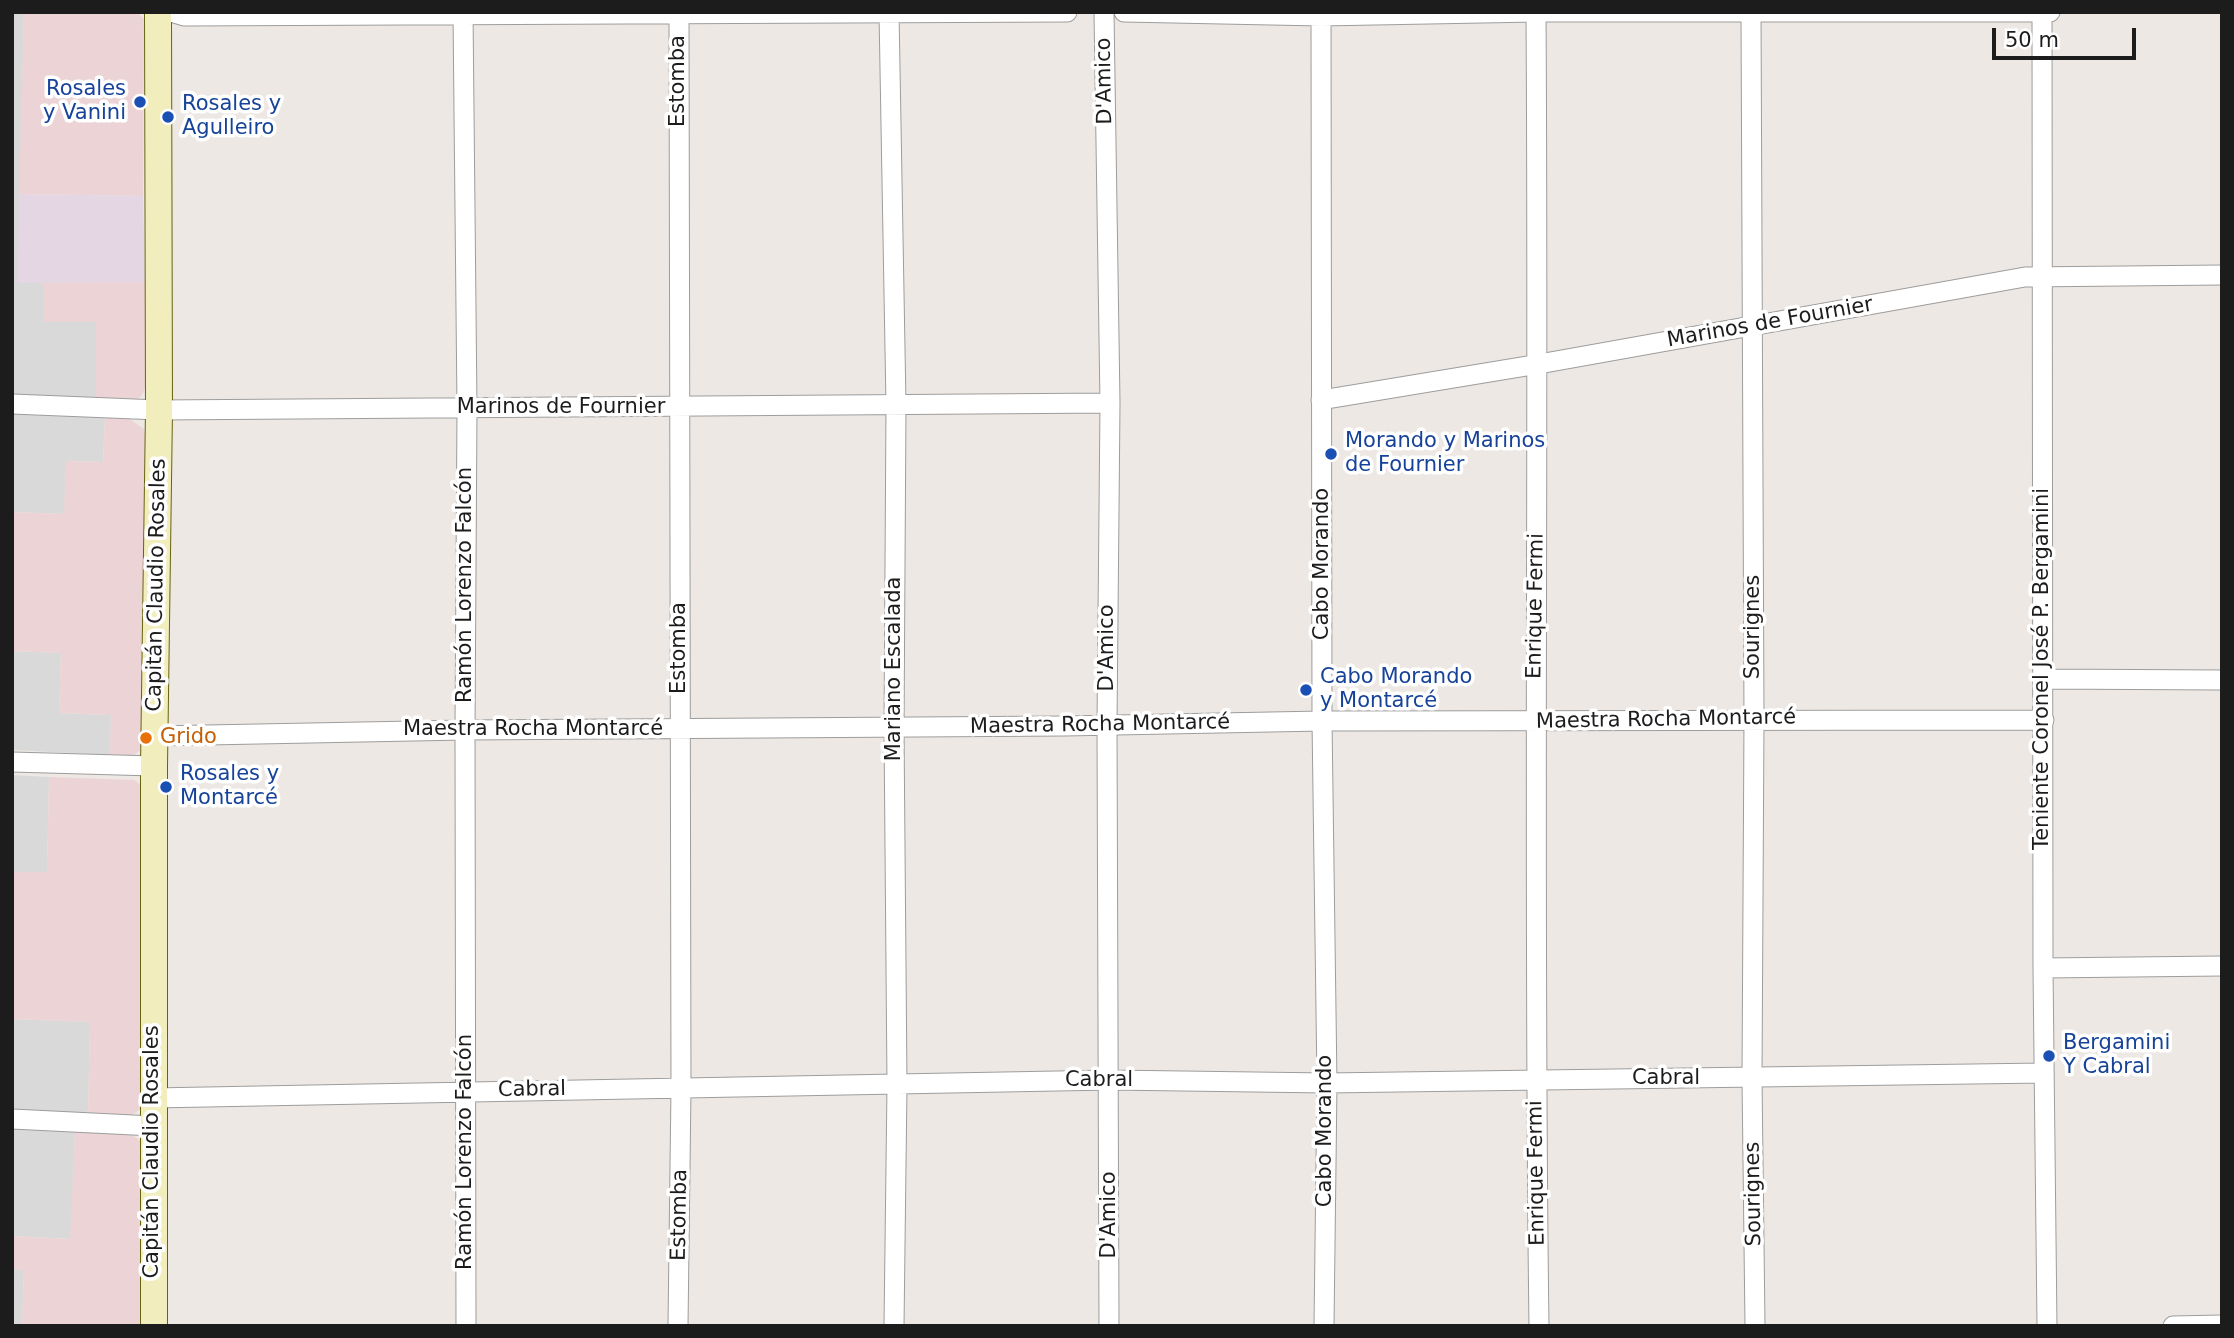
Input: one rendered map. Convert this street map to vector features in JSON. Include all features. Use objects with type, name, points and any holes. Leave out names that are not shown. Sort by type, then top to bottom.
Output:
[{"type":"street","name":"Capitán Claudio Rosales","points":[[154,1326],[154,766],[159,410],[158,12]]},
{"type":"street","points":[[171,12],[184,16],[1067,12]]},
{"type":"street","name":"D'Amico","points":[[1104,12],[1110,402],[1107,724],[1110,1326]]},
{"type":"street","points":[[1124,12],[2050,12]]},
{"type":"street","name":"Enrique Fermi","points":[[1536,12],[1539,364],[1535,722],[1539,1326]]},
{"type":"street","name":"Teniente Coronel José P. Bergamini","points":[[2042,12],[2043,968],[2047,1326]]},
{"type":"street","name":"Mariano Escalada","points":[[889,13],[896,405],[894,728],[897,1085],[894,1326]]},
{"type":"street","name":"Sourignes","points":[[1751,13],[1754,719],[1752,1078],[1755,1326]]},
{"type":"street","name":"Ramón Lorenzo Falcón","points":[[463,14],[467,408],[466,1326]]},
{"type":"street","name":"Estomba","points":[[678,1326],[681,1088],[679,14]]},
{"type":"street","name":"Cabo Morando","points":[[1321,14],[1322,721],[1326,1083],[1324,1326]]},
{"type":"street","name":"Marinos de Fournier","points":[[1321,401],[2042,275],[2222,275]]},
{"type":"street","name":"Marinos de Fournier","points":[[12,404],[159,410],[680,408],[1110,402]]},
{"type":"street","points":[[2044,679],[2222,680]]},
{"type":"street","name":"Maestra Rocha Montarcé","points":[[155,736],[1322,721],[2044,720]]},
{"type":"street","points":[[12,762],[154,766]]},
{"type":"street","points":[[2043,968],[2222,966]]},
{"type":"street","name":"Cabral","points":[[153,1098],[1110,1080],[1326,1083],[2044,1073]]},
{"type":"street","points":[[12,1119],[153,1126]]},
{"type":"street","points":[[2173,1326],[2222,1325]]},
{"type":"shaded area","points":[[12,12],[24,12],[18,283],[43,282],[44,321],[96,321],[96,401],[12,397]]},
{"type":"shaded area","points":[[24,12],[138,13],[144,19],[143,196],[19,194]]},
{"type":"shaded area","points":[[19,194],[143,196],[145,282],[18,283]]},
{"type":"shaded area","points":[[43,282],[145,282],[146,385],[140,397],[133,401],[96,401],[96,322],[43,322]]},
{"type":"shaded area","points":[[12,412],[105,416],[103,462],[66,461],[65,514],[12,512]]},
{"type":"shaded area","points":[[105,416],[127,417],[144,429],[146,437],[145,746],[133,756],[110,755],[111,715],[59,713],[61,653],[12,651],[12,512],[64,514],[66,461],[103,462]]},
{"type":"shaded area","points":[[12,651],[61,653],[59,713],[111,715],[110,755],[12,750]]},
{"type":"shaded area","points":[[12,775],[49,777],[47,873],[12,872]]},
{"type":"shaded area","points":[[49,777],[134,780],[144,787],[143,1098],[140,1109],[131,1116],[88,1115],[90,1022],[12,1019],[12,872],[47,872]]},
{"type":"shaded area","points":[[12,1019],[90,1022],[88,1115],[12,1112]]},
{"type":"shaded area","points":[[12,1128],[75,1131],[71,1239],[12,1236]]},
{"type":"shaded area","points":[[75,1131],[129,1133],[142,1142],[143,1326],[22,1326],[24,1270],[12,1269],[12,1236],[70,1239]]},
{"type":"shaded area","points":[[12,1269],[24,1269],[22,1326],[12,1326]]},
{"type":"place","name":"Rosales y Vanini","points":[[140,102]]},
{"type":"place","name":"Rosales y Agulleiro","points":[[168,117]]},
{"type":"place","name":"Morando y Marinos de Fournier","points":[[1331,454]]},
{"type":"place","name":"Cabo Morando y Montarcé","points":[[1306,690]]},
{"type":"place","name":"Grido","points":[[146,738]]},
{"type":"place","name":"Rosales y Montarcé","points":[[166,787]]},
{"type":"place","name":"Bergamini Y Cabral","points":[[2049,1056]]}]
